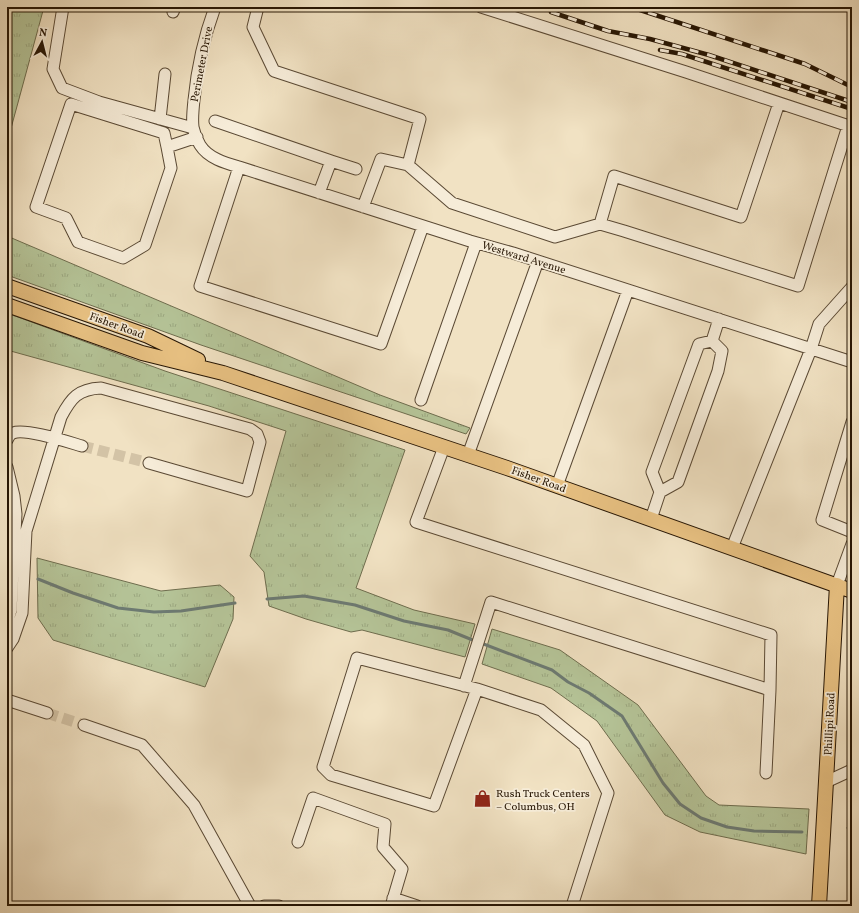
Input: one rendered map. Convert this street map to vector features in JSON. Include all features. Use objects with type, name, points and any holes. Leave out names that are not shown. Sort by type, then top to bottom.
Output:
[{"type":"main road","name":"Fisher Road","points":[[7,286],[148,336],[223,373]]},
{"type":"main road","name":"Fisher Road","points":[[7,305],[142,353],[223,373],[468,455],[852,591]]},
{"type":"main road","name":"Phillipi Road","points":[[819,906],[837,585]]},
{"type":"street","points":[[63,7],[53,69],[62,88],[99,102],[160,119],[197,137]]},
{"type":"street","name":"Perimeter Drive","points":[[197,137],[193,110],[196,81],[208,27],[215,7]]},
{"type":"street","points":[[258,7],[253,27],[274,71],[420,119],[408,165]]},
{"type":"street","points":[[363,207],[381,159],[408,165],[452,202],[555,237],[600,224],[798,286],[850,127],[481,7]]},
{"type":"street","points":[[160,119],[166,74]]},
{"type":"street","points":[[600,224],[614,176],[741,218],[778,103]]},
{"type":"street","points":[[72,104],[164,133],[167,147],[171,168],[145,245],[123,258],[78,242],[66,218],[36,207],[72,104]]},
{"type":"street","points":[[215,121],[356,169]]},
{"type":"street","points":[[167,147],[197,137]]},
{"type":"street","name":"Westward Avenue","points":[[197,137],[211,156],[239,167],[852,362]]},
{"type":"street","points":[[319,193],[331,161]]},
{"type":"street","points":[[239,167],[200,286],[381,344],[424,226]]},
{"type":"street","points":[[421,400],[476,242]]},
{"type":"street","points":[[468,455],[538,261]]},
{"type":"street","points":[[732,548],[811,349],[819,324],[852,286]]},
{"type":"street","points":[[557,486],[628,290]]},
{"type":"street","points":[[712,341],[719,319]]},
{"type":"street","points":[[651,519],[660,492],[652,472],[699,344],[712,341]]},
{"type":"street","points":[[660,492],[678,482],[718,371],[722,350],[712,341]]},
{"type":"street","points":[[7,648],[22,612],[26,531],[61,417],[68,404],[76,395],[92,388],[100,388],[250,429],[257,434],[260,442],[247,491],[149,463]]},
{"type":"street","points":[[852,422],[822,520],[852,532]]},
{"type":"street","points":[[7,440],[13,433],[24,432],[54,438],[82,446]]},
{"type":"street","points":[[444,447],[416,522],[771,635],[766,773]]},
{"type":"street","points":[[7,467],[14,496],[16,514],[11,610],[7,624]]},
{"type":"street","name":"Phillipi Road","points":[[837,585],[852,544]]},
{"type":"street","points":[[464,686],[491,602],[770,690]]},
{"type":"street","points":[[477,689],[434,806],[331,775],[323,767],[357,658],[477,689],[541,710],[584,745],[608,792],[572,906]]},
{"type":"street","points":[[7,700],[46,713]]},
{"type":"street","points":[[84,725],[142,746],[194,806],[250,906]]},
{"type":"street","points":[[826,782],[852,770]]},
{"type":"street","points":[[298,842],[313,798],[385,824],[383,848],[402,869],[392,902],[417,906]]},
{"type":"street","points":[[264,906],[279,906]]},
{"type":"green space","points":[[9,7],[44,7],[7,143],[7,16]]},
{"type":"green space","points":[[7,236],[380,395],[470,428],[466,434],[201,345],[7,275]]},
{"type":"green space","points":[[7,313],[165,371],[405,450],[356,588],[414,610],[475,624],[465,657],[362,630],[351,632],[306,619],[269,606],[264,572],[250,556],[286,431],[209,406],[7,350]]},
{"type":"green space","points":[[37,558],[161,591],[220,585],[234,597],[233,619],[205,687],[53,640],[38,618]]},
{"type":"green space","points":[[492,629],[560,650],[638,705],[706,796],[719,805],[809,809],[806,854],[700,832],[665,815],[597,721],[551,688],[482,664]]},
{"type":"waterway","points":[[38,579],[73,593],[118,608],[154,612],[181,611],[235,603]]},
{"type":"waterway","points":[[267,599],[304,596],[355,605],[404,621],[448,630],[475,641]]},
{"type":"waterway","points":[[481,643],[552,670],[568,682],[589,693],[622,716],[663,783],[680,804],[701,818],[727,827],[754,831],[802,832]]},
{"type":"waterway","points":[[848,828],[852,827]]},
{"type":"tunnel","points":[[82,446],[149,463]]},
{"type":"tunnel","points":[[47,713],[84,725]]},
{"type":"railway","points":[[631,7],[805,64],[852,87]]},
{"type":"railway","points":[[551,12],[608,31],[650,39],[709,55],[852,102]]},
{"type":"railway","points":[[660,50],[682,54],[852,109]]},
{"type":"place","name":"Rush Truck Centers – Columbus, OH","points":[[483,799]]}]
